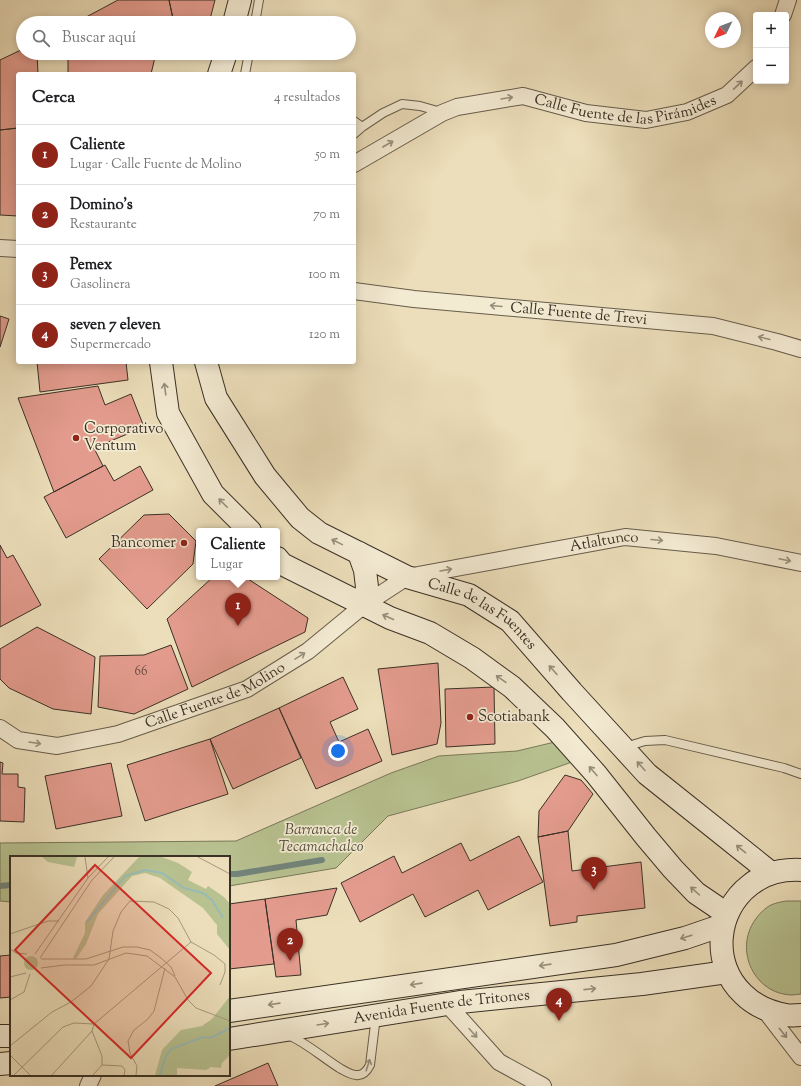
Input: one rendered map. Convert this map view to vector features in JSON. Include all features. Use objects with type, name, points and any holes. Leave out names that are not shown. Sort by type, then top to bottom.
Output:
[{"type":"main road","points":[[236,16],[240,0]]},
{"type":"main road","points":[[161,364],[168,413],[213,494],[247,528]]},
{"type":"main road","name":"Calle de las Fuentes","points":[[207,364],[216,398],[265,476],[300,518],[319,534],[407,577],[469,596],[510,621],[647,774],[771,873]]},
{"type":"main road","points":[[359,553],[365,570],[367,588],[364,605]]},
{"type":"main road","points":[[280,562],[282,564],[390,618],[430,633],[472,658],[512,687],[555,728],[596,774],[673,869],[725,920]]},
{"type":"main road","points":[[801,870],[771,873],[744,889],[734,901],[725,920],[721,937],[723,960],[727,972],[742,994],[753,1003],[764,1009],[787,1016],[801,1015]]},
{"type":"main road","name":"Avenida Fuente de Tritones","points":[[230,1011],[616,955],[685,938],[725,920]]},
{"type":"main road","name":"Avenida Fuente de Tritones","points":[[230,1039],[447,1004],[642,984],[727,972]]},
{"type":"main road","points":[[0,1064],[10,1063]]},
{"type":"street","points":[[784,12],[788,0]]},
{"type":"street","name":"Calle Fuente de las Pirámides","points":[[356,163],[442,113],[457,106],[523,96],[586,113],[646,120],[688,112],[727,95],[753,71]]},
{"type":"street","points":[[0,248],[16,249]]},
{"type":"street","name":"Calle Fuente de Trevi","points":[[356,291],[414,299],[713,326],[801,349]]},
{"type":"street","name":"Atlaltunco","points":[[407,577],[625,537],[716,546],[801,563]]},
{"type":"street","name":"Calle Fuente de Molino","points":[[0,728],[18,740],[57,746],[118,734],[247,688],[308,651],[364,605],[407,577]]},
{"type":"street","points":[[447,1004],[499,1062],[543,1086]]},
{"type":"street","points":[[764,1009],[801,1057]]},
{"type":"street","points":[[88,1086],[93,1076]]},
{"type":"lane","points":[[256,16],[258,0]]},
{"type":"lane","points":[[245,72],[248,60]]},
{"type":"lane","points":[[356,132],[383,113],[402,104],[420,106],[442,113]]},
{"type":"lane","points":[[356,122],[362,127]]},
{"type":"lane","points":[[624,748],[645,741],[665,740],[784,768],[801,774]]},
{"type":"lane","points":[[278,1031],[294,1038],[335,1065],[355,1076],[368,1071],[376,1016]]},
{"type":"green space","name":"Barranca de Tecamachalco","points":[[559,741],[572,762],[518,781],[388,816],[336,868],[230,886],[230,856],[10,856],[10,902],[0,901],[0,843],[236,841],[391,773],[439,756],[517,751]]},
{"type":"green space","points":[[786,901],[801,901],[801,994],[793,995],[779,993],[767,987],[758,979],[751,968],[747,957],[749,932],[755,920],[762,911],[769,906]]},
{"type":"building","points":[[118,0],[169,0],[172,16],[88,16]]},
{"type":"building","points":[[169,0],[215,0],[211,16],[172,16]]},
{"type":"building","points":[[16,52],[16,60],[37,60],[38,72],[16,72],[16,128],[0,130],[0,60]]},
{"type":"building","points":[[68,60],[154,60],[151,72],[68,72]]},
{"type":"building","points":[[16,128],[16,216],[0,215],[0,130]]},
{"type":"building","points":[[0,316],[9,319],[0,347]]},
{"type":"building","points":[[37,364],[126,364],[128,380],[40,392]]},
{"type":"building","name":"Corporativo Ventum","points":[[98,386],[105,405],[131,394],[144,427],[94,448],[103,466],[54,492],[18,398]]},
{"type":"building","points":[[105,465],[114,481],[140,466],[153,490],[66,538],[44,497]]},
{"type":"building","points":[[169,514],[196,541],[193,564],[147,609],[99,559],[144,515]]},
{"type":"building","points":[[0,545],[7,558],[13,555],[41,605],[0,627]]},
{"type":"building","points":[[210,580],[250,580],[308,618],[305,632],[192,687],[167,619]]},
{"type":"building","points":[[37,627],[95,657],[91,714],[53,709],[9,688],[0,679],[0,649]]},
{"type":"building","points":[[171,645],[188,689],[134,714],[98,707],[100,656],[144,655]]},
{"type":"building","points":[[438,663],[441,723],[437,744],[392,755],[378,669]]},
{"type":"building","points":[[343,677],[358,709],[330,722],[339,742],[368,729],[382,761],[316,789],[279,708]]},
{"type":"building","name":"Scotiabank","points":[[494,687],[495,744],[446,747],[445,689]]},
{"type":"building","points":[[279,708],[301,758],[233,789],[210,739]]},
{"type":"building","points":[[210,739],[228,794],[145,821],[127,765]]},
{"type":"building","points":[[0,762],[3,763],[2,774],[18,774],[18,787],[25,788],[24,822],[0,821]]},
{"type":"building","points":[[111,763],[122,816],[56,829],[45,776]]},
{"type":"building","points":[[565,775],[581,780],[593,794],[568,831],[538,837],[539,811]]},
{"type":"building","points":[[568,831],[572,871],[641,862],[645,908],[577,916],[577,922],[550,926],[538,837]]},
{"type":"building","points":[[519,836],[543,882],[488,910],[478,890],[425,917],[413,894],[360,922],[341,883],[394,856],[402,873],[461,843],[470,861]]},
{"type":"building","points":[[337,888],[327,915],[296,920],[301,975],[276,977],[265,899]]},
{"type":"building","points":[[265,899],[274,964],[230,969],[230,904]]},
{"type":"building","points":[[10,955],[10,997],[0,998],[0,956]]},
{"type":"building","points":[[268,1063],[278,1086],[215,1086]]},
{"type":"waterway","points":[[230,874],[322,860]]},
{"type":"waterway","points":[[0,886],[10,885]]},
{"type":"place","name":"Corporativo Ventum","points":[[76,438]]},
{"type":"place","name":"Bancomer","points":[[184,543]]},
{"type":"place","name":"Caliente","points":[[238,626]]},
{"type":"place","name":"Scotiabank","points":[[470,717]]},
{"type":"place","name":"Pemex","points":[[594,890]]},
{"type":"place","name":"Domino's","points":[[290,961]]},
{"type":"place","name":"seven 7 eleven","points":[[559,1021]]}]
